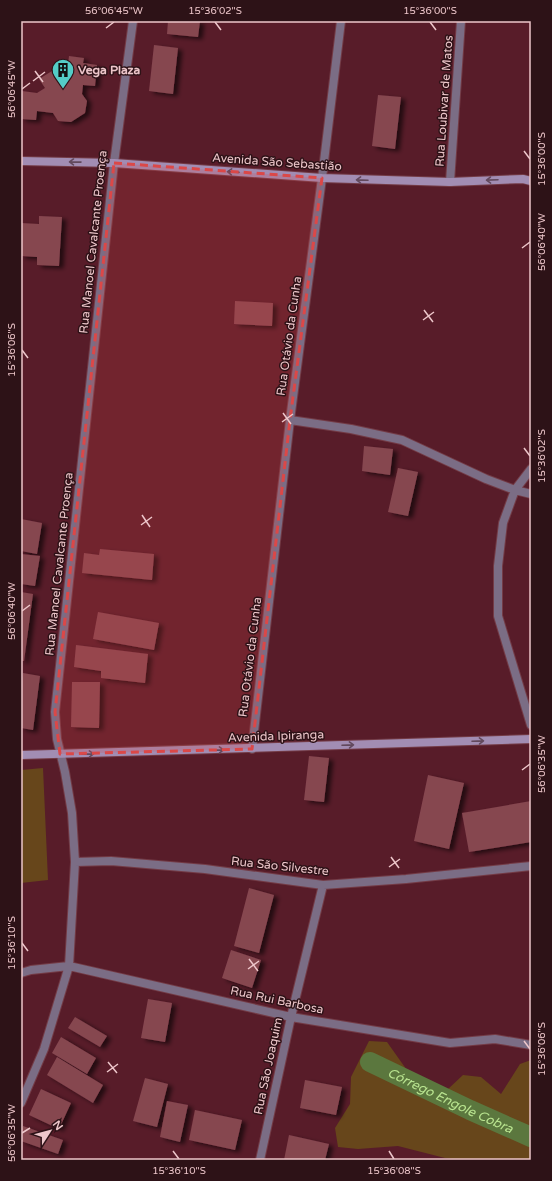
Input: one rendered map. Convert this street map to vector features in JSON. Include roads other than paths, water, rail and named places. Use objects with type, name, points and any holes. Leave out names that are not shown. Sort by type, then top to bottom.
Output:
[{"type":"street","name":"Rua Manoel Cavalcante Proença","points":[[21,1103],[44,1049],[69,966],[75,862],[72,813],[65,772],[60,754],[55,712],[114,163],[133,21]]},
{"type":"street","name":"Rua Otávio da Cunha","points":[[252,749],[290,420],[341,21]]},
{"type":"street","name":"Rua Loubivar de Matos","points":[[450,182],[462,21]]},
{"type":"street","name":"Avenida São Sebastião","points":[[21,161],[114,163],[322,178],[450,182],[523,179],[531,181]]},
{"type":"street","points":[[290,420],[351,429],[402,440],[486,479],[515,490],[531,494]]},
{"type":"street","points":[[531,469],[515,490],[503,523],[498,566],[498,616],[531,725]]},
{"type":"street","name":"Avenida Ipiranga","points":[[21,755],[252,749],[531,739]]},
{"type":"street","name":"Rua São Silvestre","points":[[75,862],[111,861],[184,867],[323,885],[406,879],[531,866]]},
{"type":"street","name":"Rua São Joaquim","points":[[260,1160],[291,1017],[323,885]]},
{"type":"street","name":"Rua Rui Barbosa","points":[[21,974],[31,970],[69,966],[291,1017],[450,1043],[495,1038],[531,1045]]},
{"type":"waterway","name":"Córrego Engole Cobra","points":[[370,1062],[470,1110],[531,1137]]},
{"type":"place","name":"Vega Plaza","points":[[63,90]]}]
